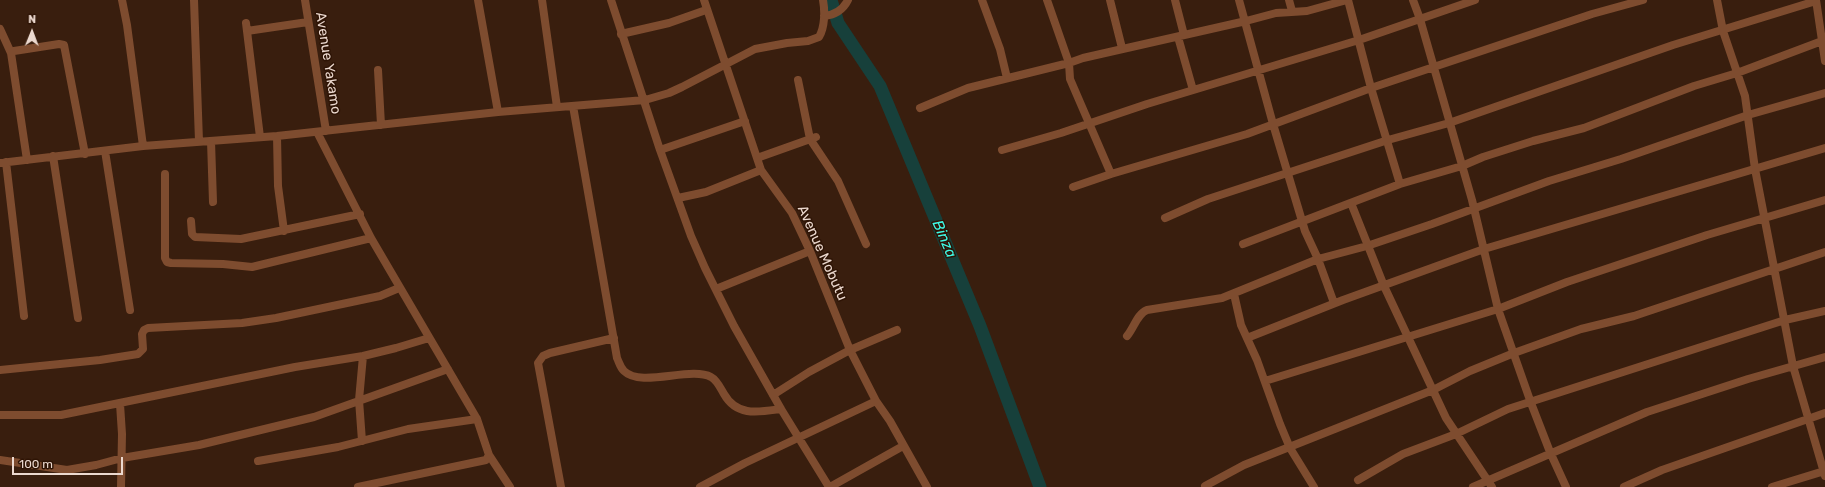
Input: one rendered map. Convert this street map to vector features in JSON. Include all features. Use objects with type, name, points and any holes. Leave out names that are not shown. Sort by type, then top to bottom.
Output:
[{"type":"street","points":[[122,0],[127,25],[143,146]]},
{"type":"street","points":[[194,0],[199,142]]},
{"type":"street","name":"Avenue Yakamo","points":[[305,0],[326,131]]},
{"type":"street","points":[[478,0],[498,112]]},
{"type":"street","points":[[542,0],[557,107]]},
{"type":"street","points":[[611,0],[621,34],[645,100],[660,150],[691,236],[734,326],[781,409],[830,487],[903,446]]},
{"type":"street","name":"Avenue Mobutu","points":[[704,0],[706,10],[726,64],[761,170],[792,213],[810,251],[850,350],[876,401],[890,421],[927,487]]},
{"type":"street","points":[[24,316],[3,162],[85,154],[143,146],[277,136],[498,112],[645,100],[670,93],[755,49],[808,41],[819,37],[822,32],[826,16],[823,0]]},
{"type":"street","points":[[826,16],[838,12],[844,8],[848,0]]},
{"type":"street","points":[[982,0],[1000,49],[1007,78]]},
{"type":"street","points":[[1047,0],[1069,63],[1070,79],[1091,124],[1111,174]]},
{"type":"street","points":[[1110,0],[1122,48]]},
{"type":"street","points":[[1175,0],[1193,90]]},
{"type":"street","points":[[1239,0],[1272,124],[1302,221],[1334,303]]},
{"type":"street","points":[[1289,0],[1292,11]]},
{"type":"street","points":[[920,108],[968,88],[1122,48],[1246,22],[1276,13],[1307,11],[1347,0],[1371,88],[1388,140],[1400,184]]},
{"type":"street","points":[[1413,0],[1420,19],[1474,209],[1498,309],[1531,403],[1550,452],[1566,487]]},
{"type":"street","points":[[1002,150],[1091,124],[1147,104],[1257,70],[1359,40],[1475,0]]},
{"type":"street","points":[[1073,187],[1272,124],[1371,88],[1592,14],[1643,0]]},
{"type":"street","points":[[1717,0],[1723,31],[1745,96],[1755,168],[1794,366],[1808,419],[1824,470],[1772,487]]},
{"type":"street","points":[[1165,218],[1208,199],[1388,140],[1449,123],[1673,45],[1723,31],[1816,0],[1825,62]]},
{"type":"street","points":[[621,34],[669,23],[706,10]]},
{"type":"street","points":[[260,137],[247,27],[308,22]]},
{"type":"street","points":[[0,29],[11,53],[27,160]]},
{"type":"street","points":[[1243,244],[1400,184],[1462,166],[1483,157],[1584,128],[1694,86],[1737,73],[1822,41]]},
{"type":"street","points":[[11,53],[14,51],[59,44],[64,45],[85,154]]},
{"type":"street","points":[[378,70],[381,125]]},
{"type":"street","points":[[798,80],[813,138],[838,181],[866,244]]},
{"type":"street","points":[[1127,336],[1135,326],[1140,314],[1147,310],[1184,303],[1206,301],[1234,294],[1318,259],[1367,246],[1555,179],[1621,159],[1748,115],[1825,93]]},
{"type":"street","points":[[574,106],[617,358],[620,366],[625,372],[632,375],[650,377],[704,375],[716,380],[727,400],[742,410],[752,412],[781,409]]},
{"type":"street","points":[[660,150],[745,121]]},
{"type":"street","points":[[317,132],[371,238],[477,420],[488,455],[510,487]]},
{"type":"street","points":[[277,136],[278,186],[284,231]]},
{"type":"street","points":[[757,158],[813,138]]},
{"type":"street","points":[[211,141],[213,202]]},
{"type":"street","points":[[1247,338],[1334,303],[1484,249],[1825,148]]},
{"type":"street","points":[[105,151],[130,310]]},
{"type":"street","points":[[53,156],[78,318]]},
{"type":"street","points":[[678,198],[706,192],[761,170]]},
{"type":"street","points":[[165,174],[165,258],[167,262],[223,264],[252,267],[371,238]]},
{"type":"street","points":[[1265,381],[1498,309],[1567,282],[1707,235],[1825,200]]},
{"type":"street","points":[[1351,203],[1384,286],[1446,418],[1490,484]]},
{"type":"street","points":[[191,221],[192,234],[195,237],[241,239],[360,214]]},
{"type":"street","points":[[716,289],[810,251]]},
{"type":"street","points":[[1205,486],[1244,466],[1433,390],[1470,371],[1514,353],[1581,329],[1634,316],[1775,267],[1825,252]]},
{"type":"street","points":[[0,370],[100,360],[138,354],[143,349],[142,334],[144,330],[148,328],[242,323],[276,318],[380,296],[399,288]]},
{"type":"street","points":[[1234,294],[1241,325],[1265,381],[1290,448],[1314,487]]},
{"type":"street","points":[[1358,480],[1403,454],[1456,434],[1508,410],[1785,320],[1825,311]]},
{"type":"street","points":[[774,395],[809,372],[850,350],[897,330]]},
{"type":"street","points":[[0,415],[60,415],[120,404],[295,367],[363,356],[428,338]]},
{"type":"street","points":[[561,487],[538,363],[543,356],[550,353],[614,338]]},
{"type":"street","points":[[362,441],[359,400],[363,356]]},
{"type":"street","points":[[1473,487],[1490,484],[1550,452],[1647,412],[1825,357]]},
{"type":"street","points":[[0,460],[67,470],[96,465],[122,458],[199,445],[314,417],[448,369]]},
{"type":"street","points":[[700,487],[745,462],[876,401]]},
{"type":"street","points":[[120,404],[122,458],[121,487]]},
{"type":"street","points":[[1624,487],[1662,470],[1825,413]]},
{"type":"street","points":[[258,461],[362,441],[408,429],[477,420]]},
{"type":"street","points":[[358,487],[486,460],[488,455]]},
{"type":"waterway","name":"Binza","points":[[831,0],[838,23],[880,86],[980,326],[1040,487]]}]
